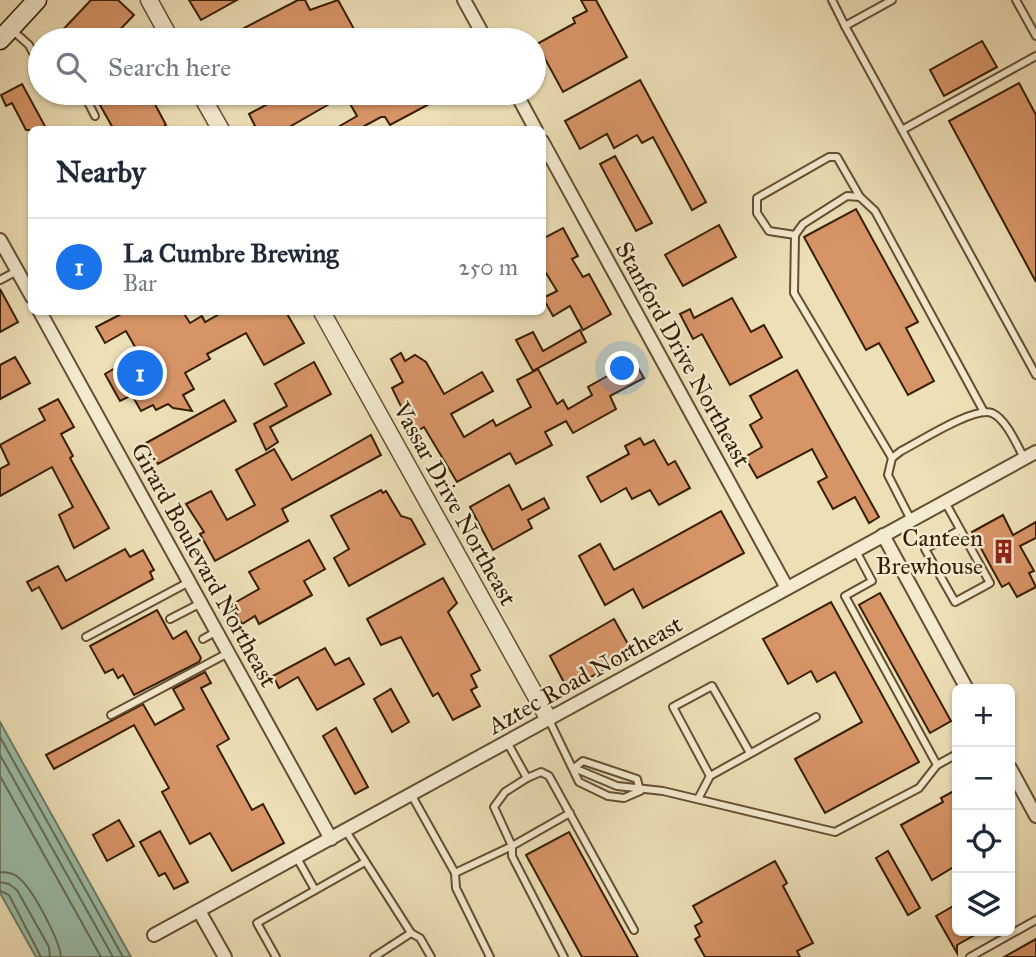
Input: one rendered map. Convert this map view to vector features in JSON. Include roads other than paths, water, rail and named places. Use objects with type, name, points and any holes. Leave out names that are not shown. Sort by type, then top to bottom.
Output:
[{"type":"main road","points":[[5,34],[37,0]]},
{"type":"street","points":[[149,0],[165,28]]},
{"type":"street","points":[[464,0],[479,28]]},
{"type":"street","points":[[206,105],[218,126]]},
{"type":"street","points":[[522,105],[534,126]]},
{"type":"street","name":"Stanford Drive Northeast","points":[[546,148],[787,588]]},
{"type":"street","points":[[0,240],[28,290]]},
{"type":"street","name":"Girard Boulevard Northeast","points":[[42,315],[331,839]]},
{"type":"street","name":"Vassar Drive Northeast","points":[[324,315],[548,718]]},
{"type":"street","name":"Aztec Road Northeast","points":[[154,935],[1030,455]]},
{"type":"street","points":[[883,535],[964,684]]},
{"type":"street","points":[[1015,777],[1036,816]]},
{"type":"street","points":[[199,911],[225,957]]},
{"type":"lane","points":[[832,0],[1036,375]]},
{"type":"lane","points":[[845,26],[892,0]]},
{"type":"lane","points":[[1016,0],[1036,36]]},
{"type":"lane","points":[[5,34],[28,45]]},
{"type":"lane","points":[[902,130],[1036,56]]},
{"type":"lane","points":[[90,105],[95,116]]},
{"type":"lane","points":[[795,234],[769,232],[757,213],[757,198],[829,157],[837,158],[860,197],[875,211],[984,412]]},
{"type":"lane","points":[[860,197],[847,196],[803,223],[795,234],[794,293],[892,458],[888,475],[911,520]]},
{"type":"lane","points":[[0,280],[17,271]]},
{"type":"lane","points":[[892,458],[970,415],[984,412],[994,414],[1000,419],[1030,455]]},
{"type":"lane","points":[[944,502],[960,530],[990,583],[955,603],[925,549],[960,530]]},
{"type":"lane","points":[[856,550],[872,581],[845,596],[937,765]]},
{"type":"lane","points":[[86,637],[189,582]]},
{"type":"lane","points":[[170,620],[201,603]]},
{"type":"lane","points":[[203,639],[217,632]]},
{"type":"lane","points":[[111,715],[228,653]]},
{"type":"lane","points":[[709,776],[673,708],[712,686],[750,753]]},
{"type":"lane","points":[[698,799],[709,776],[817,717]]},
{"type":"lane","points":[[548,718],[579,782],[608,796],[624,799],[640,790]]},
{"type":"lane","points":[[507,742],[527,778]]},
{"type":"lane","points":[[574,768],[617,786],[663,791],[835,832],[919,788],[937,765],[952,757]]},
{"type":"lane","points":[[574,768],[583,761],[637,779],[640,790]]},
{"type":"lane","points":[[564,957],[512,856],[512,846],[494,807],[505,792],[541,772],[549,776],[634,930]]},
{"type":"lane","points":[[412,796],[455,873],[456,888],[490,957]]},
{"type":"lane","points":[[455,873],[512,846],[570,813]]},
{"type":"lane","points":[[346,831],[411,933],[420,938],[431,957]]},
{"type":"lane","points":[[297,858],[315,890]]},
{"type":"lane","points":[[276,957],[257,923],[365,862]]},
{"type":"lane","points":[[970,957],[1036,920]]},
{"type":"lane","points":[[374,957],[411,933]]},
{"type":"water","points":[[0,722],[131,957],[36,957],[0,893]]},
{"type":"place","name":"La Cumbre Brewing","points":[[140,373]]},
{"type":"place","name":"Canteen Brewhouse","points":[[1003,552]]}]
